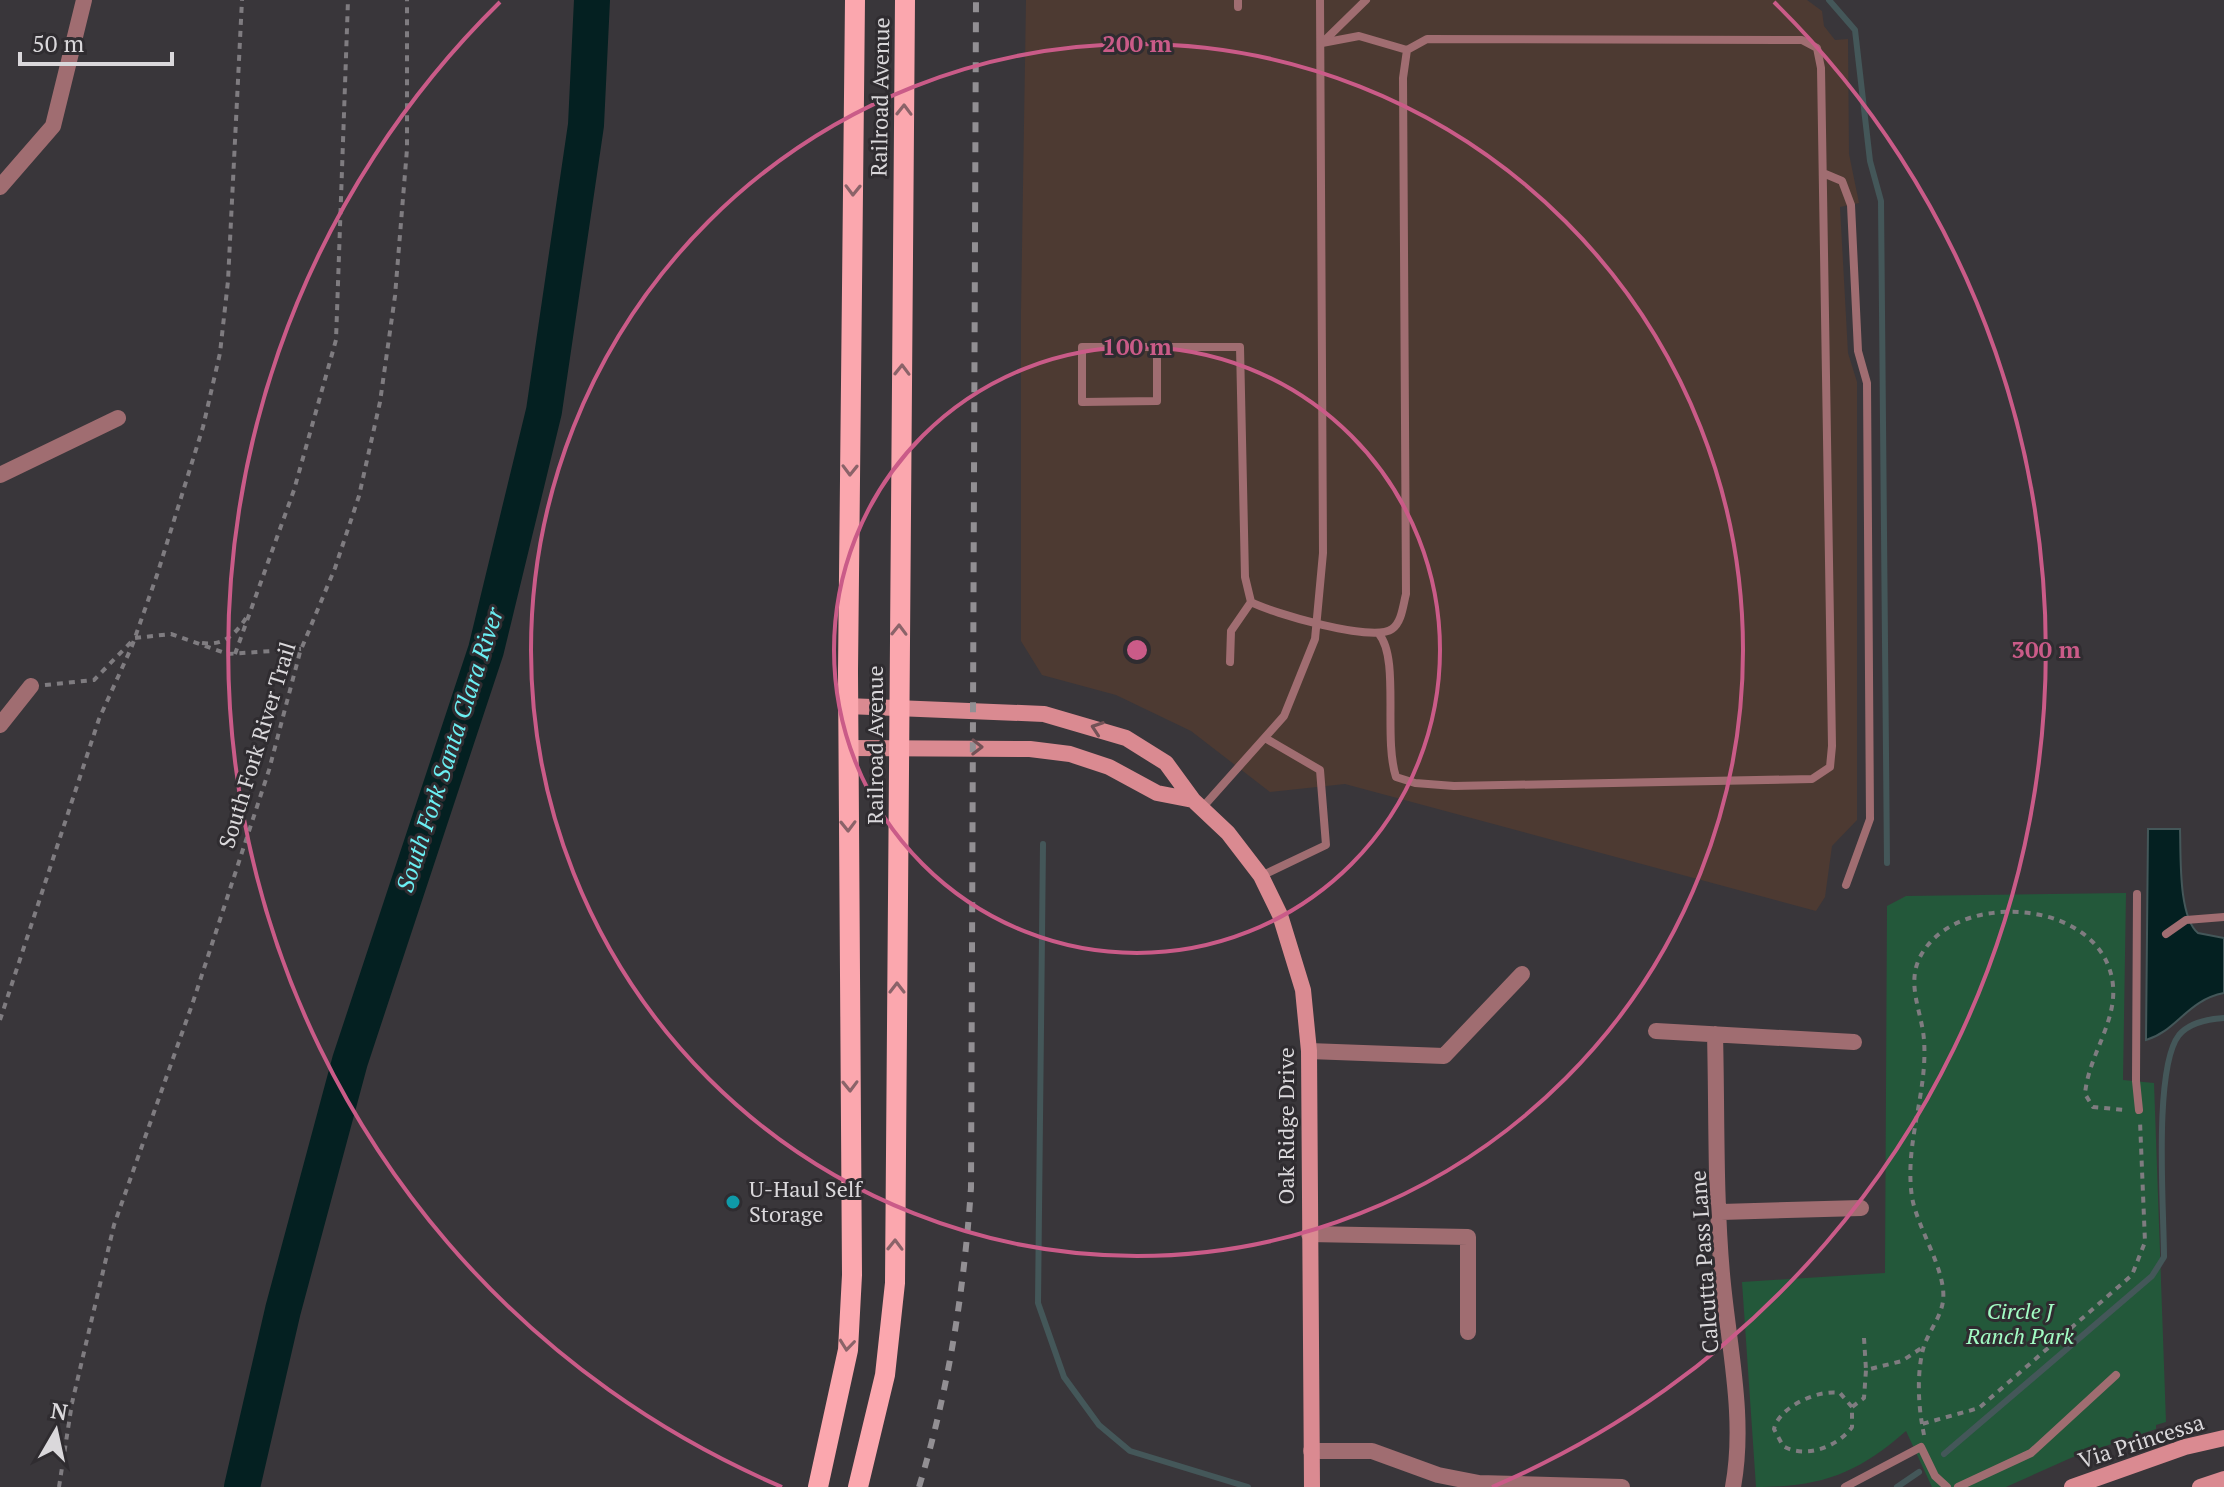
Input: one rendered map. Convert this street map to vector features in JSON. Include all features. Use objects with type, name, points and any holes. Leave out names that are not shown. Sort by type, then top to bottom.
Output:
[{"type":"main road","name":"Railroad Avenue","points":[[818,1487],[848,1350],[852,1275],[847,706],[855,0]]},
{"type":"main road","name":"Railroad Avenue","points":[[858,1487],[885,1375],[895,1283],[905,0]]},
{"type":"main road","name":"Oak Ridge Drive","points":[[847,706],[1007,710],[1084,724],[1126,738],[1166,763],[1198,804],[1228,833],[1261,876],[1293,949],[1303,990],[1309,1051],[1312,1487]]},
{"type":"main road","points":[[847,748],[1030,749],[1070,754],[1109,767],[1157,793],[1198,804]]},
{"type":"main road","name":"Via Princessa","points":[[2072,1487],[2185,1447],[2224,1438]]},
{"type":"main road","points":[[2200,1487],[2224,1479]]},
{"type":"street","points":[[0,187],[53,126],[84,0]]},
{"type":"street","points":[[0,475],[118,418]]},
{"type":"street","points":[[0,725],[8,720],[31,686]]},
{"type":"street","points":[[1309,1051],[1444,1056],[1522,974]]},
{"type":"street","points":[[1656,1031],[1854,1042]]},
{"type":"street","name":"Calcutta Pass Lane","points":[[1715,1034],[1722,1273],[1731,1342],[1739,1456],[1733,1487]]},
{"type":"street","points":[[1721,1212],[1861,1208]]},
{"type":"street","points":[[1309,1234],[1468,1237],[1468,1332]]},
{"type":"street","points":[[1311,1451],[1372,1451],[1438,1475],[1479,1483],[1622,1487]]},
{"type":"lane","points":[[1198,804],[1284,716],[1315,639],[1323,553],[1320,0]]},
{"type":"lane","points":[[1322,43],[1366,0]]},
{"type":"lane","points":[[1322,43],[1359,36],[1407,50],[1427,39],[1802,40],[1817,48],[1821,68],[1830,767],[1812,779],[1442,786],[1415,783],[1396,777],[1389,755],[1389,654],[1379,634]]},
{"type":"lane","points":[[1251,602],[1270,612],[1379,634],[1393,629],[1400,619],[1406,594],[1403,78],[1407,50]]},
{"type":"lane","points":[[1823,173],[1842,181],[1851,205],[1858,351],[1867,383],[1870,819],[1846,885]]},
{"type":"lane","points":[[1157,347],[1157,401],[1082,402],[1082,347],[1157,347],[1240,347],[1245,577],[1251,602],[1231,631],[1230,662]]},
{"type":"lane","points":[[1261,876],[1326,845],[1320,770],[1265,738]]},
{"type":"lane","points":[[2137,894],[2136,1081],[2139,1110]]},
{"type":"lane","points":[[2166,934],[2186,920],[2224,917]]},
{"type":"lane","points":[[1958,1487],[2031,1453],[2116,1375]]},
{"type":"lane","points":[[1845,1487],[1921,1447],[1935,1476],[1947,1487]]},
{"type":"path","points":[[0,1020],[99,719],[135,638],[203,427],[220,353],[228,281],[242,0]]},
{"type":"path","points":[[235,654],[294,490],[336,340],[348,0]]},
{"type":"path","name":"South Fork River Trail","points":[[59,1487],[72,1403],[114,1225],[193,1002],[264,785],[301,649],[335,568],[359,496],[380,402],[402,224],[407,149],[407,0]]},
{"type":"path","points":[[191,641],[222,642],[237,632],[250,613]]},
{"type":"path","points":[[31,686],[94,680],[135,638],[171,634],[235,654],[301,649]]},
{"type":"path","points":[[1922,1424],[1979,1408],[2132,1275],[2145,1242],[2139,1110],[2102,1110],[2093,1107],[2085,1094],[2111,1018],[2113,981],[2099,948],[2077,926],[2022,913],[1982,915],[1953,926],[1928,947],[1916,966],[1914,980],[1925,1050],[1910,1177],[1912,1200],[1939,1274],[1943,1301],[1923,1347],[1919,1407],[1922,1424],[1926,1441]]},
{"type":"path","points":[[1852,1407],[1864,1398],[1864,1338]]},
{"type":"path","points":[[1866,1370],[1902,1361],[1923,1347]]},
{"type":"path","points":[[1822,1392],[1840,1393],[1852,1407],[1852,1427],[1847,1434],[1810,1452],[1792,1451],[1783,1446],[1774,1429],[1780,1415],[1822,1392]]},
{"type":"shaded area","points":[[1026,0],[1807,0],[1822,11],[1824,26],[1835,40],[1848,39],[1849,154],[1859,203],[1840,207],[1848,353],[1857,382],[1857,820],[1832,846],[1825,897],[1816,911],[1345,784],[1270,792],[1191,731],[1116,695],[1042,675],[1021,641],[1021,311]]},
{"type":"green space","name":"Circle J Ranch Park","points":[[2126,893],[2123,1080],[2154,1083],[2166,1422],[2156,1425],[2156,1429],[2073,1457],[2006,1487],[1932,1487],[1906,1431],[1871,1458],[1837,1475],[1800,1484],[1756,1487],[1742,1282],[1885,1273],[1887,906],[1906,896]]},
{"type":"water","points":[[2148,829],[2180,829],[2182,884],[2187,913],[2198,933],[2224,938],[2224,993],[2201,1002],[2166,1030],[2146,1040]]},
{"type":"waterway","name":"South Fork Santa Clara River","points":[[242,1487],[283,1310],[350,1061],[486,650],[544,411],[586,125],[592,0]]},
{"type":"waterway","points":[[1829,0],[1855,30],[1870,161],[1881,201],[1887,863]]},
{"type":"waterway","points":[[1043,844],[1038,1303],[1064,1377],[1099,1425],[1130,1451],[1248,1487]]},
{"type":"waterway","points":[[1944,1454],[2152,1276],[2164,1257],[2163,1108],[2171,1052],[2179,1035],[2188,1027],[2206,1020],[2224,1018]]},
{"type":"waterway","points":[[1897,1487],[1919,1472]]},
{"type":"railway","points":[[919,1487],[939,1413],[954,1339],[971,1188],[976,0]]},
{"type":"place","name":"U-Haul Self Storage","points":[[733,1202]]}]
